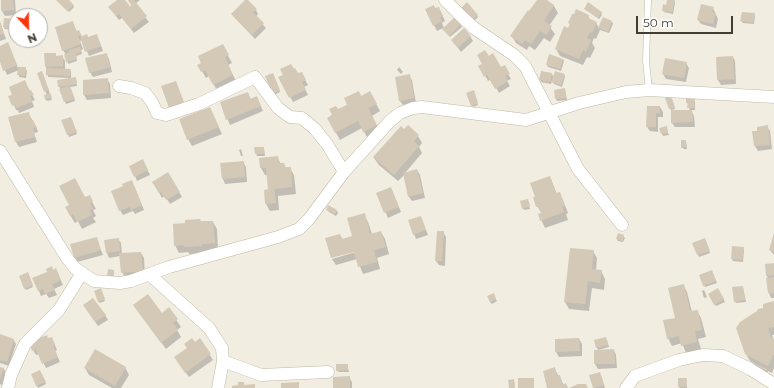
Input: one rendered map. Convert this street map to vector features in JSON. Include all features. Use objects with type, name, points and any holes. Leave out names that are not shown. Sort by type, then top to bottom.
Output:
[{"type":"street","points":[[445,0],[474,28],[514,54],[519,59],[530,74],[578,169],[622,224]]},
{"type":"street","points":[[119,86],[132,88],[145,93],[152,102],[157,113],[166,115],[199,104],[255,77],[278,108],[290,117],[302,118],[315,129],[327,144],[344,172]]},
{"type":"street","points":[[0,151],[67,258],[75,268],[94,282],[111,283],[131,281],[169,267],[278,237],[299,229],[309,219],[344,172],[390,121],[400,113],[413,108],[526,120],[579,103],[620,94],[649,90],[774,97]]},
{"type":"street","points":[[8,388],[11,375],[25,344],[59,310],[82,273]]},
{"type":"street","points":[[149,274],[209,328],[222,348],[223,361],[218,388]]},
{"type":"street","points":[[626,388],[635,376],[679,360],[703,355],[723,356],[750,369],[774,384]]},
{"type":"street","points":[[223,361],[261,375],[328,372]]},
{"type":"lane","points":[[648,0],[646,61],[649,90]]},
{"type":"building","points":[[1,0],[13,0],[14,8],[8,8],[8,10],[1,11]]},
{"type":"building","points":[[56,0],[69,0],[74,5],[67,11]]},
{"type":"building","points":[[117,0],[125,0],[130,6],[116,16],[108,7]]},
{"type":"building","points":[[128,0],[134,0],[147,16],[131,29],[119,14],[132,5]]},
{"type":"building","points":[[245,0],[248,0],[257,9],[253,12],[264,23],[252,35],[231,14]]},
{"type":"building","points":[[537,0],[547,0],[554,5],[544,21],[552,26],[546,35],[540,31],[531,44],[525,40],[522,44],[510,36],[528,10],[529,11]]},
{"type":"building","points":[[667,0],[675,0],[672,12],[662,11],[663,4],[666,5]]},
{"type":"building","points":[[467,2],[478,15],[471,20],[461,8]]},
{"type":"building","points":[[588,2],[602,12],[598,18],[584,9]]},
{"type":"building","points":[[701,4],[714,7],[712,12],[716,13],[713,24],[697,20]]},
{"type":"building","points":[[434,5],[435,8],[439,7],[443,16],[440,18],[442,22],[433,26],[425,9]]},
{"type":"building","points":[[576,9],[589,15],[588,18],[597,22],[592,33],[590,32],[587,38],[591,40],[586,52],[583,50],[579,59],[555,49],[564,26],[568,28],[570,24],[568,23]]},
{"type":"building","points":[[742,12],[755,13],[753,23],[740,21]]},
{"type":"building","points":[[455,17],[461,24],[449,36],[442,29]]},
{"type":"building","points":[[603,17],[612,21],[608,32],[598,28]]},
{"type":"building","points":[[4,18],[8,18],[8,28],[3,27]]},
{"type":"building","points":[[0,21],[4,34],[0,35]]},
{"type":"building","points":[[73,21],[76,31],[79,30],[81,35],[78,36],[81,44],[62,51],[55,27]]},
{"type":"building","points":[[464,28],[471,36],[458,48],[451,40]]},
{"type":"building","points":[[87,34],[88,37],[97,34],[101,46],[85,52],[80,37]]},
{"type":"building","points":[[8,42],[8,48],[10,48],[17,65],[3,71],[0,62],[0,46]]},
{"type":"building","points":[[223,44],[229,55],[225,57],[233,75],[213,85],[205,70],[201,72],[197,65],[201,63],[198,56]]},
{"type":"building","points":[[80,47],[81,52],[76,54],[77,59],[66,62],[64,54],[69,53],[69,50]]},
{"type":"building","points":[[485,50],[489,56],[493,53],[501,67],[505,65],[510,74],[505,76],[508,81],[495,89],[487,75],[484,77],[478,66],[482,64],[477,55]]},
{"type":"building","points":[[44,53],[56,53],[56,56],[63,55],[63,66],[45,67]]},
{"type":"building","points":[[107,53],[110,67],[89,73],[85,58]]},
{"type":"building","points":[[549,54],[563,59],[560,69],[546,65]]},
{"type":"building","points":[[733,56],[734,79],[717,80],[716,57]]},
{"type":"building","points":[[665,58],[687,62],[684,78],[662,74]]},
{"type":"building","points":[[291,64],[298,73],[302,72],[306,80],[302,82],[306,90],[289,98],[278,77],[283,75],[280,69]]},
{"type":"building","points":[[18,67],[26,67],[25,76],[17,75]]},
{"type":"building","points":[[46,68],[71,69],[70,76],[46,75]]},
{"type":"building","points":[[42,71],[49,90],[44,92],[37,73]]},
{"type":"building","points":[[541,71],[552,73],[550,82],[539,80]]},
{"type":"building","points":[[555,71],[565,74],[561,85],[551,82]]},
{"type":"building","points":[[273,73],[280,90],[272,94],[265,76]]},
{"type":"building","points":[[410,74],[414,98],[399,101],[395,77]]},
{"type":"building","points":[[76,77],[77,84],[58,87],[57,80]]},
{"type":"building","points":[[108,78],[109,93],[83,95],[83,80]]},
{"type":"building","points":[[25,80],[29,90],[31,90],[34,95],[30,96],[32,102],[16,108],[15,105],[12,106],[8,96],[12,95],[9,87]]},
{"type":"building","points":[[176,81],[184,102],[169,108],[161,86]]},
{"type":"building","points":[[70,86],[75,99],[64,102],[59,89]]},
{"type":"building","points":[[565,88],[566,98],[555,99],[554,90]]},
{"type":"building","points":[[474,90],[478,103],[471,106],[466,93]]},
{"type":"building","points":[[359,91],[361,96],[370,91],[377,104],[368,108],[377,125],[363,132],[358,121],[335,133],[327,118],[332,115],[329,109],[336,106],[338,109],[347,105],[344,98]]},
{"type":"building","points":[[248,92],[250,99],[257,96],[261,106],[226,120],[220,102]]},
{"type":"building","points":[[50,93],[52,97],[45,100],[44,95]]},
{"type":"building","points":[[671,96],[675,107],[669,109],[665,98]]},
{"type":"building","points":[[686,98],[695,99],[694,108],[687,108],[688,103],[686,103]]},
{"type":"building","points":[[647,106],[660,106],[660,113],[656,113],[656,127],[646,127]]},
{"type":"building","points":[[210,107],[219,127],[187,140],[179,119]]},
{"type":"building","points":[[671,110],[692,110],[693,122],[671,123]]},
{"type":"building","points":[[29,112],[31,120],[33,120],[36,127],[33,128],[35,137],[15,142],[8,117]]},
{"type":"building","points":[[71,117],[77,132],[67,135],[61,120]]},
{"type":"building","points":[[408,125],[419,135],[414,141],[419,146],[394,175],[373,157],[401,126],[404,129]]},
{"type":"building","points":[[768,125],[770,145],[754,146],[752,131],[757,131],[757,127]]},
{"type":"building","points":[[667,126],[668,133],[661,134],[659,128]]},
{"type":"building","points":[[681,140],[686,140],[686,147],[681,148]]},
{"type":"building","points":[[254,147],[264,147],[264,154],[255,154]]},
{"type":"building","points":[[278,156],[279,163],[284,163],[285,167],[291,167],[292,187],[274,189],[276,203],[265,204],[264,190],[268,189],[266,168],[260,168],[259,158]]},
{"type":"building","points":[[143,159],[148,170],[134,177],[129,166]]},
{"type":"building","points":[[244,161],[245,177],[222,179],[220,163]]},
{"type":"building","points":[[417,169],[423,193],[408,197],[403,173]]},
{"type":"building","points":[[168,172],[180,192],[166,200],[161,192],[159,193],[152,182]]},
{"type":"building","points":[[550,176],[556,193],[560,192],[565,206],[562,206],[564,212],[540,221],[538,214],[541,213],[538,206],[536,207],[533,197],[535,197],[530,183]]},
{"type":"building","points":[[75,178],[85,197],[90,195],[93,201],[90,203],[93,209],[90,210],[92,215],[77,222],[73,214],[70,216],[65,207],[69,205],[59,186]]},
{"type":"building","points":[[132,180],[142,205],[131,210],[130,207],[119,211],[111,191]]},
{"type":"building","points":[[391,187],[399,207],[384,213],[376,193]]},
{"type":"building","points":[[528,199],[530,206],[522,209],[520,201]]},
{"type":"building","points":[[328,205],[337,210],[335,214],[326,210]]},
{"type":"building","points":[[365,213],[370,234],[381,231],[386,247],[374,250],[377,262],[358,267],[354,252],[331,258],[325,238],[340,234],[342,239],[352,236],[347,218]]},
{"type":"building","points":[[421,216],[426,230],[413,235],[408,220]]},
{"type":"building","points":[[200,219],[201,221],[213,221],[215,243],[202,244],[202,246],[174,246],[173,224],[185,223],[185,220]]},
{"type":"building","points":[[437,231],[444,231],[442,261],[435,261]]},
{"type":"building","points":[[618,233],[624,235],[623,241],[616,239]]},
{"type":"building","points":[[774,233],[774,252],[769,250]]},
{"type":"building","points":[[97,237],[101,250],[74,258],[70,244]]},
{"type":"building","points":[[119,238],[120,251],[106,253],[104,240]]},
{"type":"building","points":[[705,238],[710,251],[697,255],[692,243]]},
{"type":"building","points":[[732,246],[744,247],[742,260],[731,259]]},
{"type":"building","points":[[570,248],[594,250],[592,269],[602,270],[600,283],[588,281],[585,304],[564,302]]},
{"type":"building","points":[[141,252],[143,271],[121,273],[119,253]]},
{"type":"building","points":[[774,263],[774,275],[766,276],[765,264]]},
{"type":"building","points":[[52,266],[53,270],[56,268],[61,280],[52,284],[55,290],[45,294],[43,289],[38,291],[32,278],[47,272],[46,269]]},
{"type":"building","points":[[108,269],[114,270],[114,278],[107,277]]},
{"type":"building","points":[[712,270],[716,281],[703,286],[699,275]]},
{"type":"building","points":[[28,272],[33,285],[24,289],[19,276]]},
{"type":"building","points":[[774,277],[774,293],[768,293],[766,278]]},
{"type":"building","points":[[684,284],[690,311],[698,310],[702,330],[695,331],[697,342],[681,346],[679,336],[667,339],[663,320],[675,318],[668,288]]},
{"type":"building","points":[[743,286],[745,300],[734,302],[732,287]]},
{"type":"building","points":[[101,288],[105,299],[98,302],[94,291]]},
{"type":"building","points":[[718,288],[724,299],[714,305],[708,294]]},
{"type":"building","points":[[494,293],[496,299],[490,302],[487,296]]},
{"type":"building","points":[[148,294],[162,313],[169,307],[178,319],[173,323],[178,330],[161,343],[133,305]]},
{"type":"building","points":[[93,298],[106,315],[95,322],[83,305]]},
{"type":"building","points":[[774,301],[774,327],[768,328],[771,338],[774,339],[774,355],[768,366],[745,354],[736,328],[740,322],[758,309],[763,308],[763,304]]},
{"type":"building","points":[[0,334],[14,339],[7,362],[0,360]]},
{"type":"building","points":[[47,335],[48,338],[52,337],[55,345],[53,346],[58,357],[42,364],[36,349],[32,351],[29,342]]},
{"type":"building","points":[[606,337],[608,345],[596,348],[594,340]]},
{"type":"building","points":[[192,338],[195,342],[200,338],[211,354],[185,373],[174,357],[187,348],[184,344]]},
{"type":"building","points":[[579,338],[580,351],[555,352],[555,339]]},
{"type":"building","points":[[95,349],[126,367],[115,386],[84,368]]},
{"type":"building","points":[[614,349],[615,364],[594,364],[594,350]]},
{"type":"building","points":[[754,363],[767,369],[765,373],[752,367]]},
{"type":"building","points":[[336,364],[348,364],[348,370],[336,371]]},
{"type":"building","points":[[0,367],[4,368],[0,379]]},
{"type":"building","points":[[555,367],[557,376],[560,375],[563,385],[566,383],[568,388],[547,388],[543,371]]},
{"type":"building","points":[[40,370],[46,382],[36,386],[31,374]]},
{"type":"building","points":[[600,372],[604,385],[593,388],[589,375]]},
{"type":"building","points":[[350,376],[350,388],[333,388],[333,377]]},
{"type":"building","points":[[518,378],[534,378],[534,388],[518,388]]},
{"type":"building","points":[[678,378],[687,378],[686,387],[678,387]]},
{"type":"building","points":[[514,379],[515,388],[509,388],[508,380]]},
{"type":"building","points":[[238,382],[244,382],[244,385],[255,384],[255,388],[232,388],[232,386],[238,385]]},
{"type":"building","points":[[299,382],[299,388],[281,388],[281,383]]},
{"type":"building","points":[[578,384],[586,384],[588,388],[569,388]]}]
